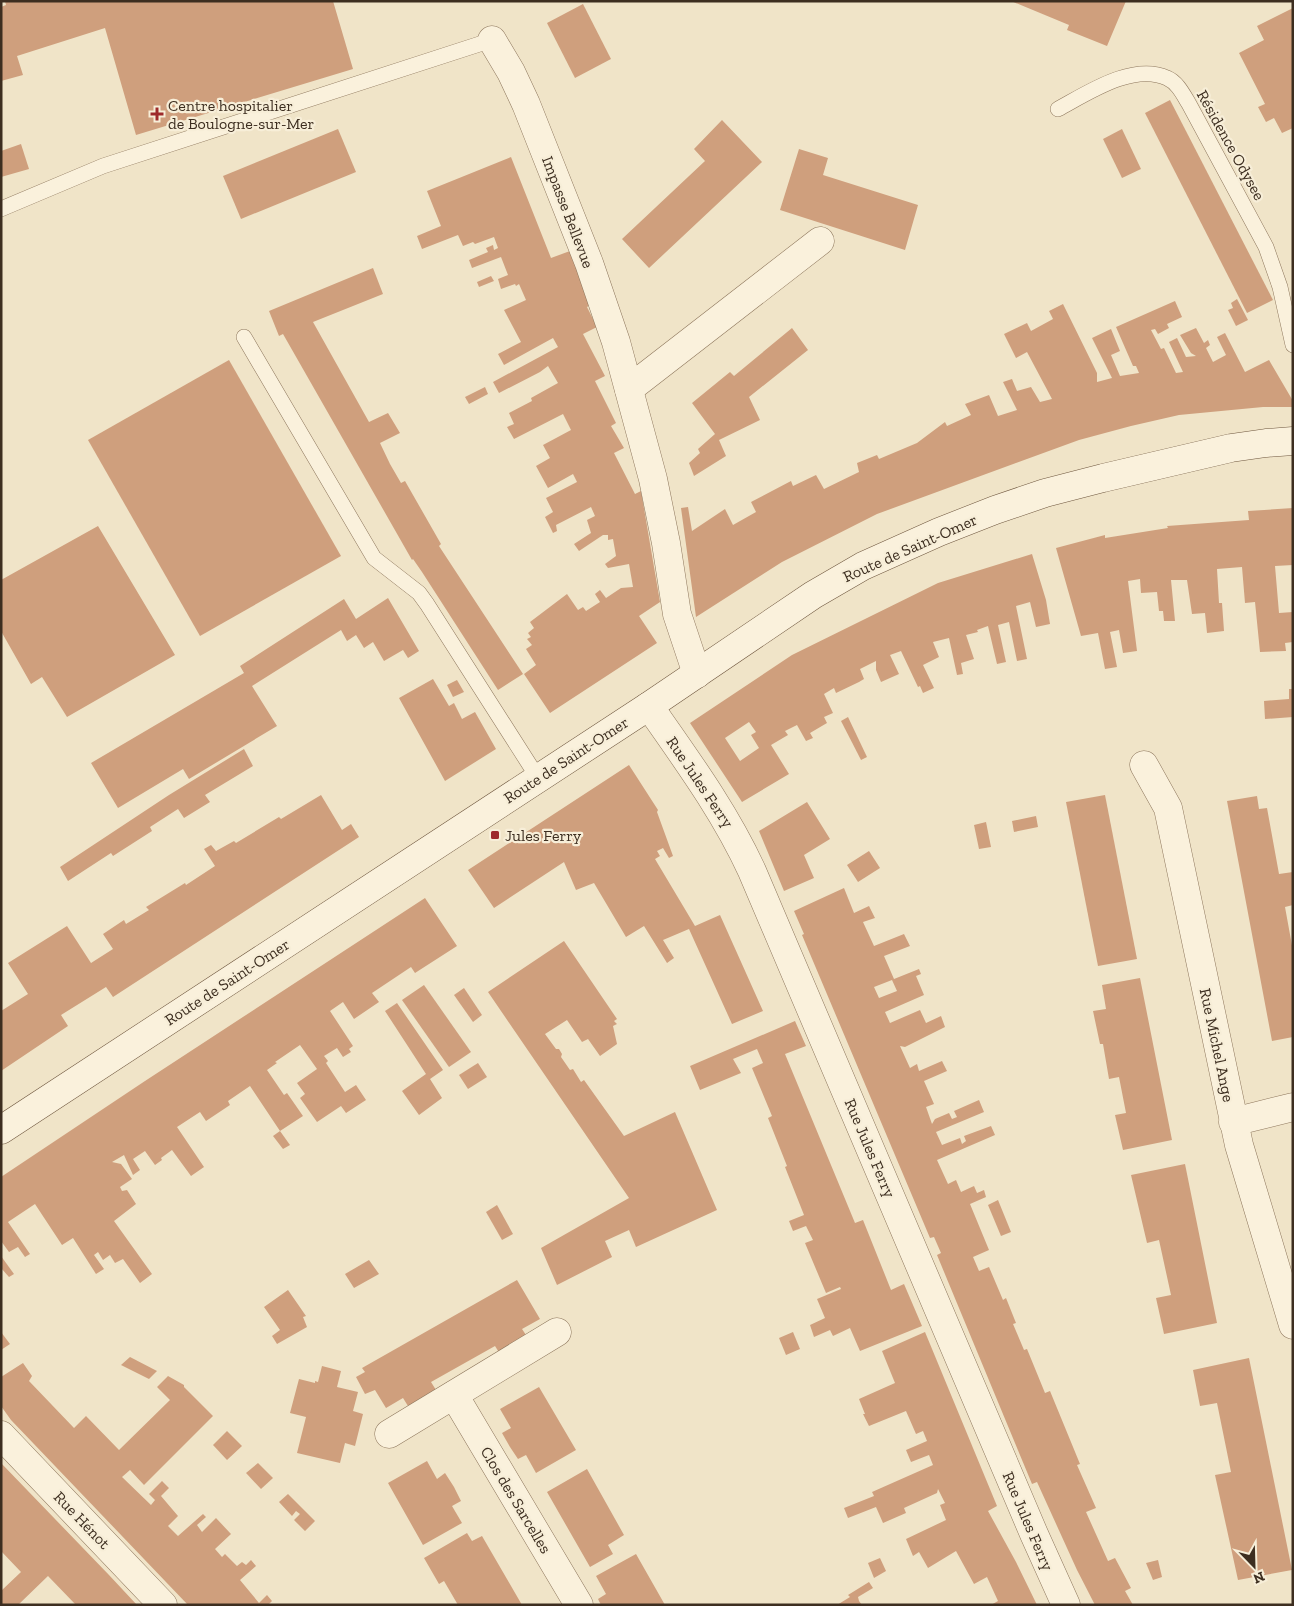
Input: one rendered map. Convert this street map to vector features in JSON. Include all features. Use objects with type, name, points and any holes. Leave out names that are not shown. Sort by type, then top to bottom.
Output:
[{"type":"street","name":"Impasse Bellevue","points":[[492,40],[518,85],[589,263],[616,342],[653,479],[666,543],[677,614],[696,674]]},
{"type":"street","points":[[629,389],[820,241]]},
{"type":"street","name":"Route de Saint-Omer","points":[[1,1130],[649,706],[820,590],[863,566],[965,521],[1045,493],[1231,448],[1266,443],[1293,442]]},
{"type":"street","name":"Route de Saint-Omer","points":[[1166,464],[1234,463],[1293,459]]},
{"type":"street","name":"Rue Jules Ferry","points":[[649,706],[718,808],[749,864],[1066,1605]]},
{"type":"street","name":"Rue Michel Ange","points":[[1144,765],[1162,796],[1172,822],[1245,1170],[1293,1325]]},
{"type":"street","points":[[1234,1122],[1293,1107]]},
{"type":"street","points":[[389,1434],[557,1332]]},
{"type":"street","name":"Clos des Sarcelles","points":[[454,1395],[579,1605]]},
{"type":"street","name":"Rue Hénot","points":[[1,1435],[163,1605]]},
{"type":"lane","points":[[1,210],[103,166],[492,40]]},
{"type":"lane","name":"Résidence Odysee","points":[[1058,109],[1108,82],[1126,76],[1157,75],[1167,78],[1175,84],[1189,104],[1266,247],[1280,287],[1293,345]]},
{"type":"lane","points":[[244,337],[374,558],[419,593],[538,778]]},
{"type":"building","points":[[5,1],[333,1],[353,69],[136,135],[105,28],[17,56],[23,75],[1,81],[1,7],[6,5]]},
{"type":"building","points":[[1011,1],[1126,1],[1107,46],[1067,30],[1069,25]]},
{"type":"building","points":[[583,4],[611,59],[575,78],[547,23]]},
{"type":"building","points":[[1293,8],[1293,128],[1282,133],[1274,118],[1266,122],[1258,107],[1265,104],[1239,53],[1264,40],[1257,26]]},
{"type":"building","points":[[1170,100],[1273,300],[1247,313],[1145,113]]},
{"type":"building","points":[[722,120],[762,162],[649,268],[622,239],[705,161],[694,149]]},
{"type":"building","points":[[338,129],[356,172],[241,219],[223,176]]},
{"type":"building","points":[[1122,129],[1141,169],[1122,178],[1103,139]]},
{"type":"building","points":[[21,144],[29,169],[1,177],[1,151]]},
{"type":"building","points":[[799,149],[828,158],[823,175],[918,205],[905,250],[780,210]]},
{"type":"building","points":[[511,157],[551,258],[570,251],[590,305],[587,307],[597,327],[583,334],[605,376],[595,381],[616,423],[611,426],[624,448],[614,453],[635,494],[641,491],[660,602],[639,616],[657,643],[550,713],[524,674],[536,665],[526,649],[532,645],[527,639],[531,637],[528,633],[534,628],[530,622],[567,594],[578,610],[583,607],[586,611],[600,602],[595,594],[600,590],[606,598],[621,588],[633,587],[629,564],[608,568],[605,564],[616,556],[613,539],[608,540],[608,535],[603,535],[579,551],[574,544],[591,533],[587,520],[595,516],[591,507],[556,525],[557,531],[553,533],[545,517],[553,512],[546,498],[577,482],[573,474],[548,488],[536,466],[550,458],[543,445],[571,430],[563,414],[514,439],[507,427],[514,424],[509,413],[532,401],[531,398],[558,383],[548,366],[499,393],[493,382],[558,347],[553,338],[504,365],[498,354],[521,342],[504,310],[526,300],[519,284],[501,289],[498,279],[508,275],[501,257],[472,268],[469,260],[488,252],[486,248],[493,245],[494,250],[498,248],[494,237],[463,246],[458,235],[422,249],[417,236],[441,226],[427,191]]},
{"type":"building","points":[[373,268],[383,294],[313,322],[369,422],[388,413],[400,433],[380,443],[390,464],[401,483],[405,481],[441,544],[439,546],[523,674],[498,690],[422,572],[412,560],[283,334],[279,336],[269,311]]},
{"type":"building","points":[[491,276],[494,281],[479,287],[477,282]]},
{"type":"building","points":[[1237,299],[1248,320],[1236,326],[1228,310],[1233,308],[1231,303]]},
{"type":"building","points":[[1175,301],[1182,317],[1167,324],[1169,328],[1158,334],[1155,329],[1151,330],[1161,349],[1164,348],[1176,373],[1183,372],[1169,342],[1177,338],[1186,357],[1196,356],[1191,353],[1180,335],[1196,328],[1204,343],[1208,340],[1210,345],[1206,348],[1213,362],[1226,355],[1217,337],[1225,333],[1245,372],[1269,360],[1293,401],[1293,407],[1263,407],[1179,415],[1079,440],[877,514],[782,562],[696,617],[681,508],[688,507],[692,531],[725,509],[733,525],[756,512],[751,502],[791,481],[793,486],[816,475],[824,489],[859,472],[857,463],[877,455],[879,459],[917,443],[945,422],[947,426],[971,415],[965,404],[989,395],[998,416],[1017,410],[1003,382],[1012,379],[1017,391],[1031,387],[1040,402],[1052,399],[1027,352],[1016,358],[1004,334],[1027,323],[1031,331],[1053,319],[1049,311],[1063,304],[1097,373],[1097,382],[1112,378],[1092,338],[1111,329],[1120,351],[1111,355],[1120,376],[1139,373],[1136,366],[1133,366],[1116,327]]},
{"type":"building","points":[[792,328],[808,350],[749,397],[760,420],[719,440],[726,456],[694,476],[689,463],[700,453],[698,449],[715,434],[692,403],[730,372],[734,376]]},
{"type":"building","points":[[229,360],[341,556],[200,636],[88,440]]},
{"type":"building","points":[[485,387],[488,394],[469,404],[465,397]]},
{"type":"building","points":[[1293,508],[1293,565],[1275,566],[1279,613],[1293,612],[1293,642],[1285,643],[1286,651],[1260,652],[1255,602],[1245,603],[1242,567],[1217,569],[1219,603],[1222,603],[1224,631],[1207,633],[1205,613],[1192,614],[1187,580],[1171,580],[1175,621],[1164,621],[1163,611],[1159,611],[1157,592],[1141,593],[1140,579],[1128,581],[1137,651],[1123,653],[1119,630],[1110,632],[1117,667],[1105,669],[1098,633],[1081,636],[1056,548],[1105,535],[1105,538],[1168,528],[1167,526],[1249,520],[1248,511]]},
{"type":"building","points":[[98,526],[175,655],[67,717],[42,677],[31,684],[1,631],[1,580]]},
{"type":"building","points":[[1032,554],[1046,600],[1050,624],[1036,627],[1030,602],[1016,606],[1027,659],[1017,661],[1009,622],[998,625],[1006,662],[997,664],[988,626],[977,630],[978,632],[966,635],[974,659],[961,663],[963,674],[957,675],[949,638],[933,642],[939,657],[923,665],[934,688],[923,693],[920,686],[918,687],[901,651],[890,655],[899,674],[881,682],[876,670],[876,661],[860,669],[864,679],[836,693],[834,688],[824,694],[833,713],[824,717],[827,723],[810,733],[813,738],[806,741],[797,725],[785,731],[788,735],[771,745],[789,774],[742,802],[690,723],[792,655],[938,583]],"holes":[[[749,722],[756,732],[751,735],[759,748],[740,761],[725,738]]]},
{"type":"building","points":[[388,598],[419,651],[408,658],[403,650],[384,661],[373,642],[364,648],[356,635],[347,641],[341,630],[252,686],[277,726],[189,779],[183,769],[118,808],[91,763],[244,673],[240,666],[344,599],[356,619]]},
{"type":"building","points":[[433,679],[449,706],[454,703],[462,719],[475,712],[496,749],[445,781],[399,698]]},
{"type":"building","points":[[457,680],[464,692],[453,697],[447,685]]},
{"type":"building","points":[[1289,689],[1293,689],[1293,717],[1265,719],[1264,701],[1289,699]]},
{"type":"building","points":[[848,717],[867,757],[861,760],[841,721]]},
{"type":"building","points":[[244,749],[253,766],[205,795],[210,802],[184,818],[178,809],[150,827],[152,831],[113,856],[111,853],[68,881],[60,867],[169,795]]},
{"type":"building","points":[[629,765],[658,810],[657,812],[673,856],[669,858],[663,848],[657,851],[660,856],[655,859],[695,926],[720,915],[763,1011],[732,1024],[689,929],[663,940],[674,958],[667,963],[644,926],[626,937],[594,883],[576,890],[564,862],[494,908],[468,870]]},
{"type":"building","points":[[321,795],[342,830],[351,824],[359,837],[113,997],[106,987],[61,1015],[68,1026],[1,1071],[1,1011],[28,994],[8,963],[67,926],[91,963],[113,949],[103,934],[124,920],[126,924],[149,910],[146,907],[185,883],[186,885],[215,866],[204,849],[211,845],[216,851],[234,841],[236,843]]},
{"type":"building","points":[[1105,795],[1137,959],[1098,966],[1066,802]]},
{"type":"building","points":[[1257,796],[1259,809],[1267,808],[1279,874],[1293,872],[1293,905],[1285,907],[1293,951],[1293,1037],[1272,1041],[1227,801]]},
{"type":"building","points":[[807,802],[830,839],[804,855],[814,878],[784,891],[759,831]]},
{"type":"building","points":[[1036,816],[1038,827],[1014,832],[1012,821]]},
{"type":"building","points":[[986,822],[991,847],[979,849],[974,825]]},
{"type":"building","points":[[869,851],[880,868],[858,882],[847,865]]},
{"type":"building","points":[[844,888],[854,913],[869,906],[875,918],[863,922],[874,946],[904,934],[910,946],[884,956],[894,979],[919,969],[921,974],[916,976],[924,995],[885,1012],[890,1023],[920,1010],[926,1023],[941,1016],[945,1027],[905,1047],[900,1046],[910,1068],[917,1064],[919,1071],[942,1061],[947,1071],[924,1081],[934,1104],[926,1107],[932,1124],[935,1119],[949,1113],[952,1119],[957,1117],[954,1111],[979,1100],[984,1112],[936,1132],[942,1145],[960,1138],[962,1144],[966,1141],[964,1136],[991,1126],[995,1135],[937,1160],[948,1184],[956,1180],[961,1192],[974,1186],[977,1193],[984,1190],[986,1197],[970,1204],[989,1250],[973,1257],[979,1271],[989,1267],[1003,1300],[1006,1298],[1016,1323],[1013,1324],[1024,1350],[1027,1349],[1045,1393],[1050,1391],[1080,1464],[1077,1465],[1096,1508],[1086,1512],[1108,1561],[1115,1558],[1131,1588],[1125,1591],[1133,1605],[1095,1605],[1037,1482],[1032,1484],[937,1255],[941,1253],[934,1237],[930,1238],[802,935],[804,934],[794,911]],"holes":[[[892,980],[897,991],[879,998],[874,987]]]},
{"type":"building","points":[[425,898],[457,946],[415,973],[411,967],[372,993],[379,1002],[354,1019],[343,1002],[330,1011],[353,1046],[349,1049],[351,1052],[343,1057],[337,1048],[324,1056],[328,1061],[326,1063],[345,1092],[356,1085],[366,1100],[346,1113],[341,1106],[317,1122],[300,1098],[305,1094],[297,1083],[317,1069],[300,1045],[275,1062],[277,1063],[267,1070],[284,1095],[287,1093],[303,1116],[280,1131],[250,1086],[228,1101],[230,1105],[206,1121],[200,1112],[177,1127],[204,1167],[191,1176],[172,1150],[155,1165],[145,1151],[133,1159],[140,1170],[133,1175],[124,1155],[112,1162],[121,1164],[132,1179],[120,1187],[122,1191],[127,1190],[136,1204],[114,1221],[152,1274],[140,1283],[123,1259],[115,1263],[110,1255],[103,1260],[98,1252],[94,1255],[104,1269],[96,1274],[73,1238],[62,1245],[35,1204],[8,1222],[30,1254],[25,1257],[18,1247],[9,1252],[1,1241],[1,1177]]},
{"type":"building","points":[[564,941],[617,1019],[614,1021],[617,1024],[613,1026],[617,1044],[600,1056],[588,1039],[582,1042],[567,1020],[545,1034],[556,1049],[559,1049],[562,1054],[561,1057],[570,1070],[573,1069],[581,1082],[584,1080],[624,1136],[675,1112],[717,1210],[636,1247],[629,1230],[605,1241],[612,1257],[557,1285],[541,1248],[629,1198],[488,992]]},
{"type":"building","points":[[1140,978],[1172,1140],[1123,1150],[1115,1115],[1126,1113],[1119,1077],[1109,1079],[1103,1044],[1100,1044],[1093,1011],[1106,1009],[1102,985]]},
{"type":"building","points":[[424,985],[471,1052],[449,1067],[402,1000]]},
{"type":"building","points":[[464,988],[482,1015],[473,1022],[454,995]]},
{"type":"building","points":[[397,1003],[443,1070],[430,1079],[442,1098],[419,1115],[402,1091],[426,1074],[385,1011]]},
{"type":"building","points":[[795,1021],[806,1046],[785,1054],[855,1223],[863,1220],[891,1290],[904,1284],[922,1326],[860,1351],[850,1328],[833,1336],[830,1330],[814,1337],[810,1325],[825,1318],[817,1299],[841,1289],[840,1287],[826,1293],[805,1243],[813,1240],[806,1226],[793,1231],[789,1221],[804,1215],[768,1118],[772,1116],[752,1068],[763,1063],[757,1049],[733,1059],[741,1073],[700,1090],[690,1066]]},
{"type":"building","points":[[478,1063],[487,1077],[468,1089],[459,1075]]},
{"type":"building","points":[[280,1131],[290,1145],[283,1149],[273,1136]]},
{"type":"building","points":[[1185,1164],[1217,1323],[1164,1334],[1156,1298],[1171,1295],[1159,1240],[1147,1243],[1131,1175]]},
{"type":"building","points":[[998,1200],[1011,1232],[1001,1236],[988,1205]]},
{"type":"building","points":[[497,1205],[513,1234],[502,1240],[486,1212]]},
{"type":"building","points":[[1,1256],[14,1274],[9,1277],[1,1268]]},
{"type":"building","points":[[369,1260],[379,1274],[354,1288],[345,1274]]},
{"type":"building","points":[[517,1280],[540,1319],[522,1329],[528,1338],[500,1354],[495,1346],[431,1382],[436,1390],[408,1406],[403,1398],[386,1408],[375,1390],[365,1394],[356,1377],[365,1372],[362,1368]]},
{"type":"building","points":[[288,1290],[306,1316],[303,1317],[307,1327],[277,1344],[272,1336],[280,1330],[264,1307]]},
{"type":"building","points":[[1,1332],[10,1344],[1,1350]]},
{"type":"building","points":[[793,1332],[800,1349],[786,1355],[779,1338]]},
{"type":"building","points":[[925,1332],[997,1506],[988,1511],[1037,1605],[991,1605],[998,1601],[987,1577],[974,1584],[956,1551],[928,1568],[919,1552],[913,1556],[906,1539],[946,1520],[940,1505],[945,1503],[938,1489],[937,1493],[904,1508],[906,1513],[883,1523],[876,1507],[848,1518],[844,1508],[874,1496],[872,1492],[933,1465],[929,1455],[911,1462],[906,1450],[927,1441],[923,1431],[916,1434],[906,1411],[869,1426],[859,1399],[895,1383],[882,1351]]},
{"type":"building","points":[[130,1357],[157,1371],[149,1379],[121,1365]]},
{"type":"building","points":[[1249,1358],[1292,1570],[1238,1580],[1215,1475],[1231,1472],[1217,1403],[1200,1406],[1193,1370]]},
{"type":"building","points":[[23,1363],[32,1376],[29,1381],[74,1428],[86,1416],[119,1450],[170,1400],[157,1387],[168,1376],[184,1385],[213,1416],[144,1485],[130,1470],[122,1477],[151,1505],[155,1500],[149,1494],[162,1481],[169,1488],[161,1496],[178,1516],[168,1526],[178,1536],[203,1514],[206,1517],[197,1525],[202,1532],[216,1518],[231,1534],[215,1549],[222,1557],[225,1554],[237,1566],[242,1562],[246,1565],[251,1560],[256,1566],[240,1580],[259,1603],[267,1595],[272,1601],[268,1605],[188,1605],[11,1420],[1,1406],[1,1377]]},
{"type":"building","points":[[322,1366],[341,1371],[337,1387],[358,1392],[353,1411],[363,1414],[355,1446],[345,1443],[340,1463],[297,1453],[306,1417],[290,1413],[299,1379],[318,1382]]},
{"type":"building","points":[[539,1387],[576,1450],[536,1473],[526,1455],[518,1459],[502,1433],[511,1428],[500,1409]]},
{"type":"building","points":[[227,1431],[242,1446],[227,1460],[213,1445]]},
{"type":"building","points":[[427,1461],[437,1479],[445,1473],[454,1487],[461,1501],[452,1506],[462,1523],[423,1545],[388,1483]]},
{"type":"building","points":[[1,1463],[137,1605],[76,1605],[48,1576],[18,1605],[1,1605],[1,1591],[21,1572],[1,1551]]},
{"type":"building","points":[[258,1463],[273,1478],[261,1489],[246,1473]]},
{"type":"building","points":[[587,1469],[624,1535],[608,1545],[613,1554],[590,1567],[547,1492]]},
{"type":"building","points":[[288,1494],[315,1521],[305,1531],[294,1520],[300,1514],[296,1511],[292,1516],[279,1502]]},
{"type":"building","points":[[467,1533],[472,1541],[482,1536],[522,1605],[458,1605],[444,1581],[439,1584],[424,1558]]},
{"type":"building","points":[[636,1554],[665,1605],[601,1605],[598,1599],[606,1594],[596,1576]]},
{"type":"building","points":[[880,1558],[886,1571],[874,1578],[868,1563]]},
{"type":"building","points":[[1158,1560],[1162,1577],[1153,1580],[1146,1563]]},
{"type":"building","points":[[869,1582],[873,1588],[858,1597],[862,1605],[837,1605],[850,1597],[848,1595]]},
{"type":"place","name":"Centre hospitalier de Boulogne-sur-Mer","points":[[157,114]]},
{"type":"place","name":"Jules Ferry","points":[[495,835]]}]
